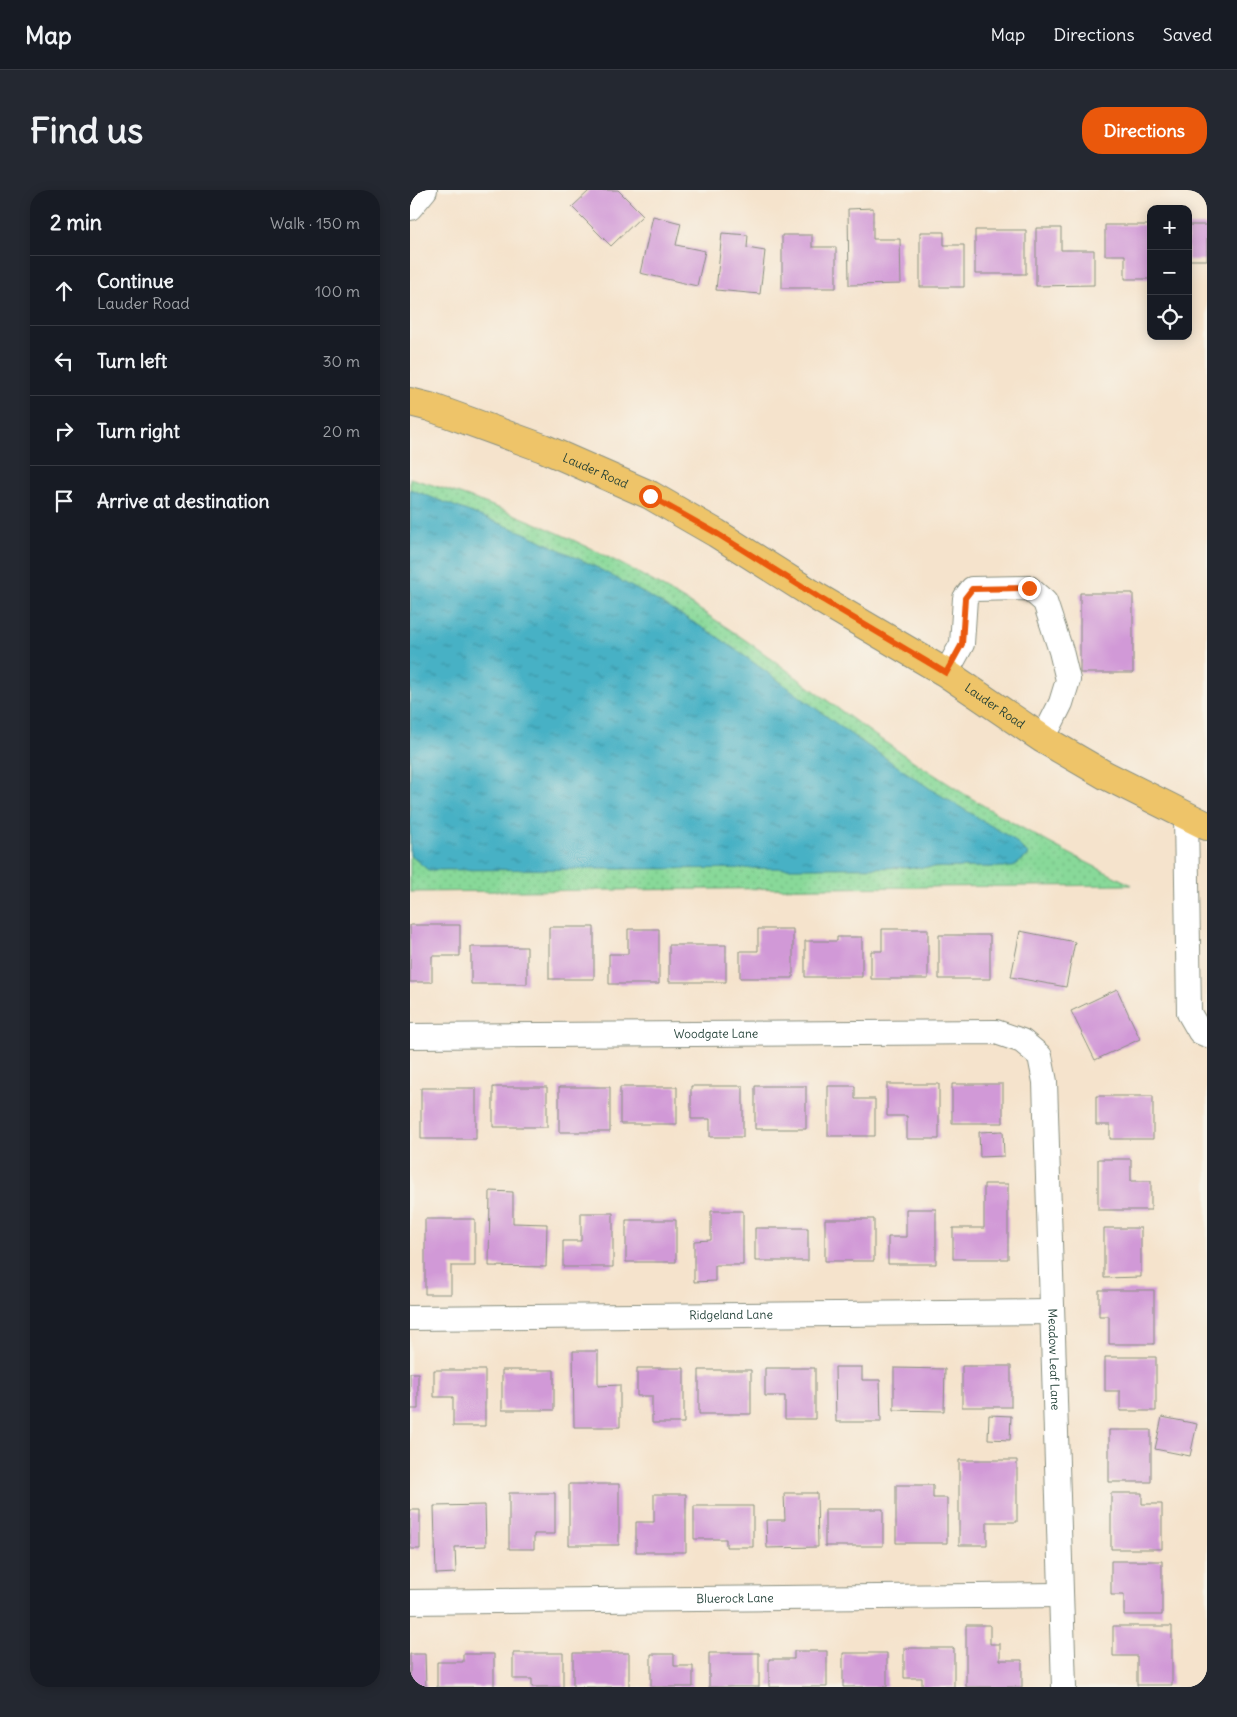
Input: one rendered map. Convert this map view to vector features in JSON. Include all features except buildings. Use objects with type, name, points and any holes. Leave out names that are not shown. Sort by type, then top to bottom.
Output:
[{"type":"main road","name":"Lauder Road","points":[[410,402],[430,407],[543,448],[650,496],[716,533],[818,597],[946,673],[1043,739],[1105,775],[1196,820]]},
{"type":"street","points":[[410,208],[425,190]]},
{"type":"street","points":[[946,673],[962,644],[965,598],[972,589],[1029,588],[1045,602],[1068,680],[1062,704],[1043,739]]},
{"type":"street","points":[[1196,820],[1190,1013],[1200,1032],[1207,1035]]},
{"type":"street","name":"Woodgate Lane","points":[[410,1036],[996,1032],[1022,1042]]},
{"type":"street","name":"Meadow Leaf Lane","points":[[1022,1042],[1040,1056],[1045,1082],[1064,1687]]},
{"type":"street","name":"Ridgeland Lane","points":[[410,1318],[1052,1312]]},
{"type":"street","name":"Bluerock Lane","points":[[410,1602],[1061,1596]]},
{"type":"green space","points":[[410,478],[451,491],[533,522],[649,579],[687,601],[740,636],[875,736],[961,792],[1034,834],[1132,885],[410,892]]},
{"type":"water","points":[[410,489],[527,534],[594,566],[715,635],[849,733],[932,790],[1013,839],[1029,855],[1013,867],[428,870],[410,855]]},
{"type":"route","points":[[650,496],[716,533],[818,597],[946,673],[962,644],[965,598],[972,589],[1029,588]]}]
